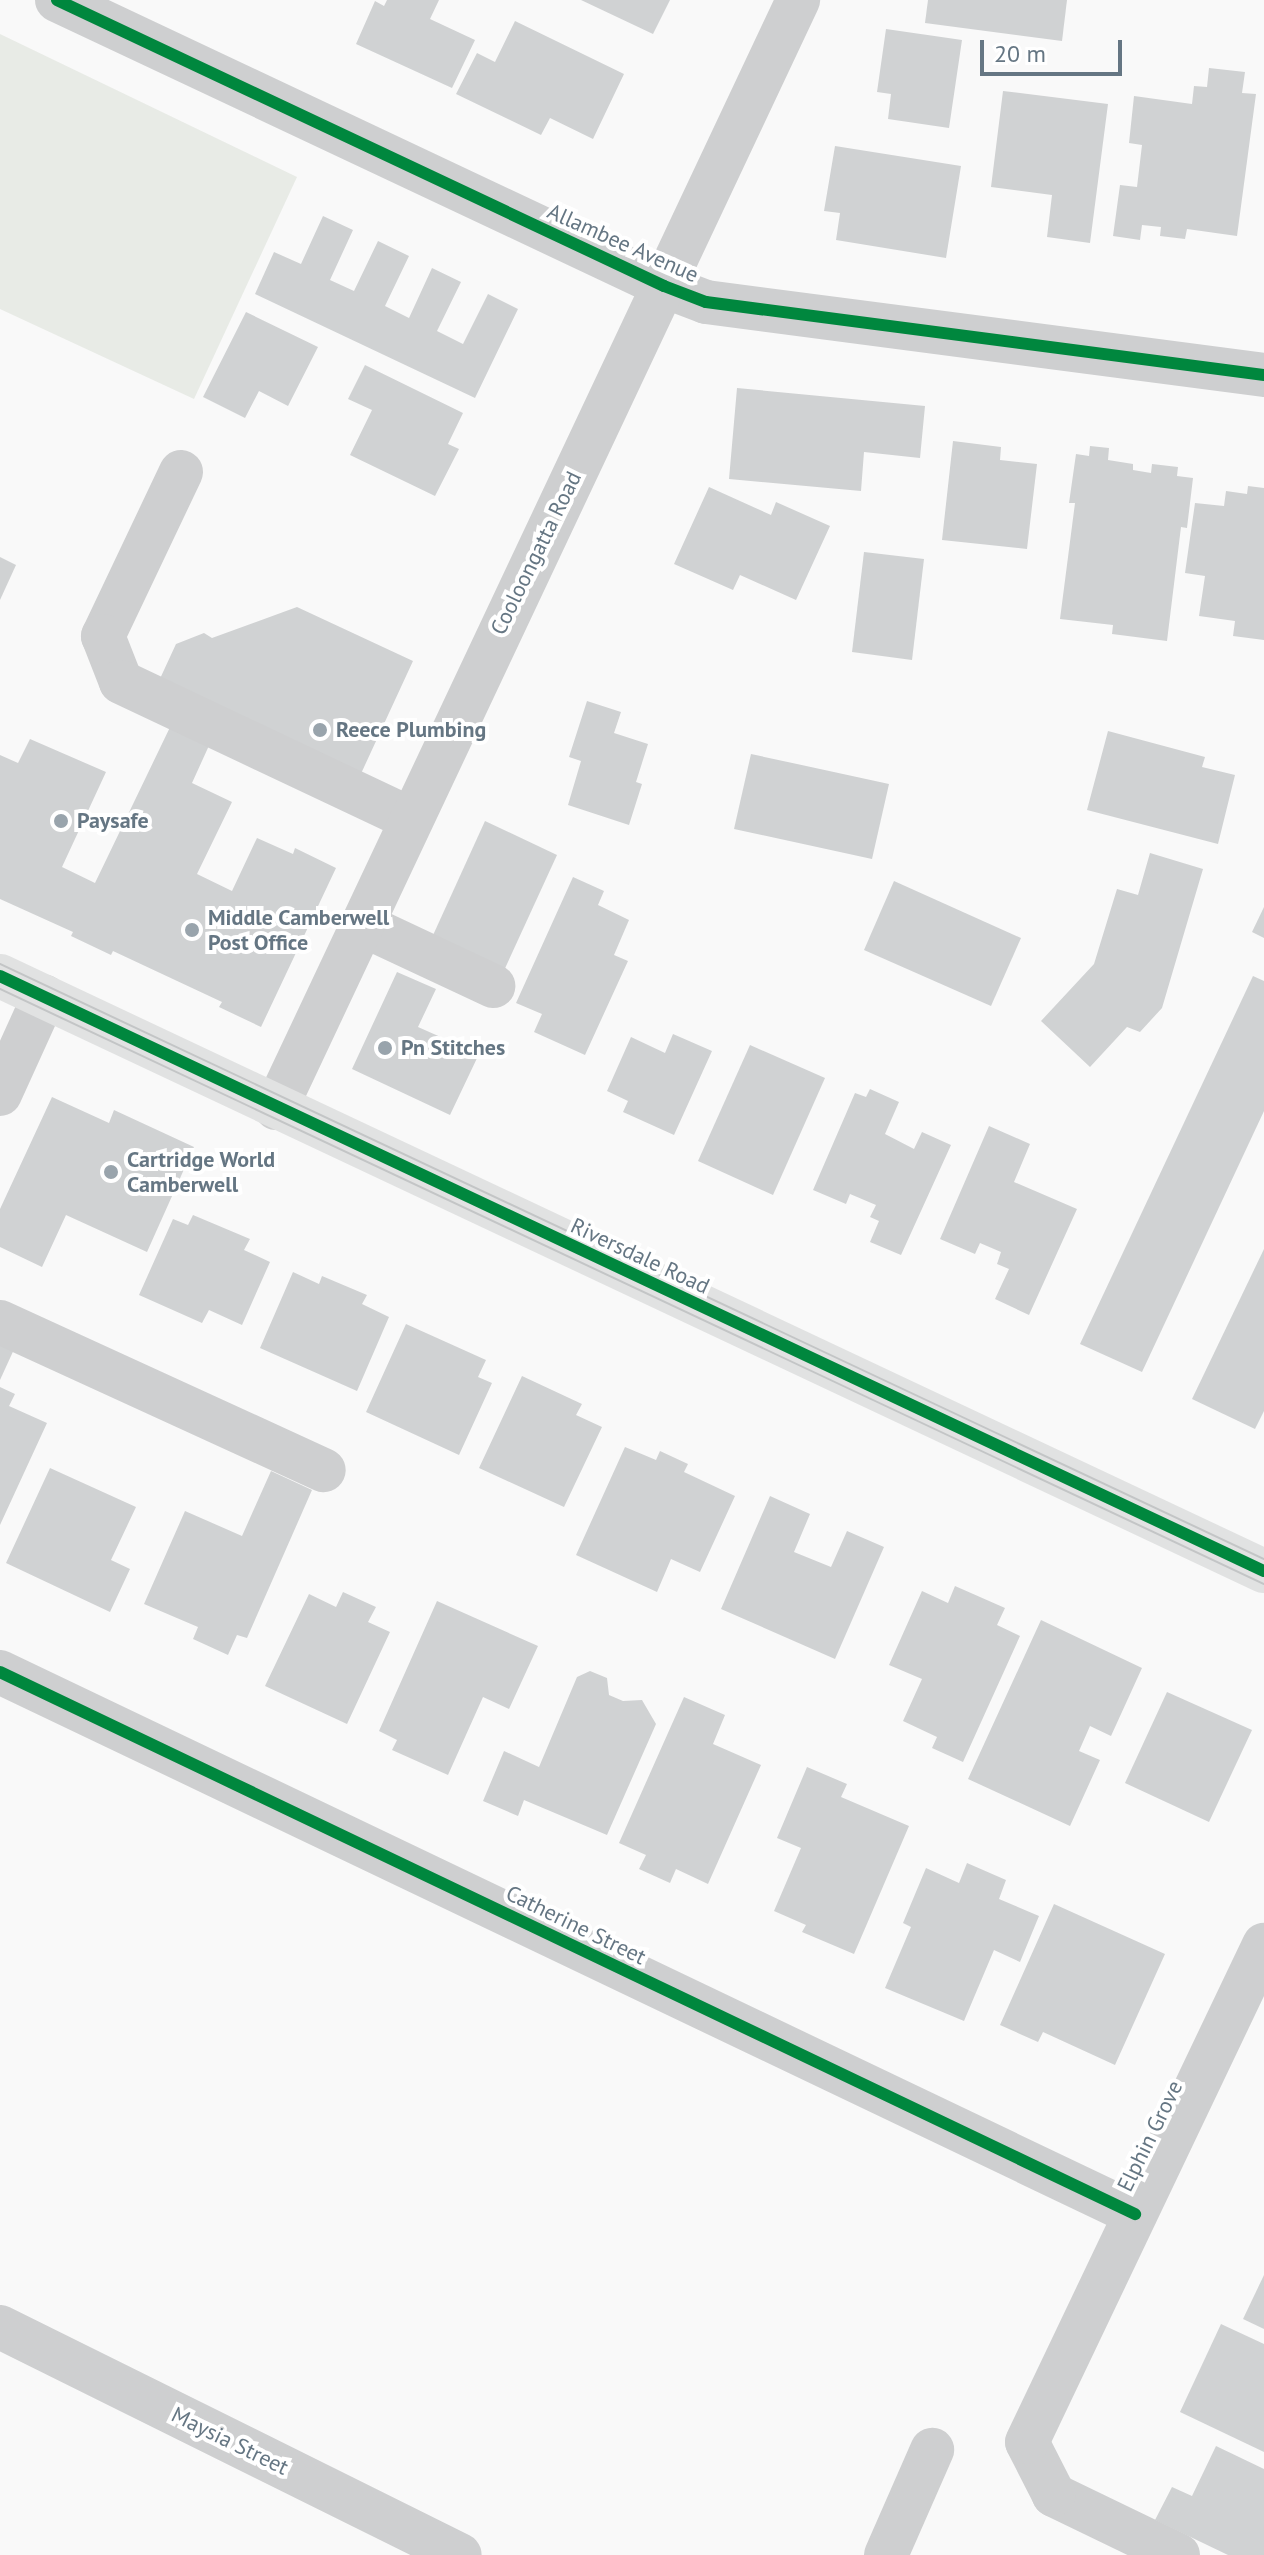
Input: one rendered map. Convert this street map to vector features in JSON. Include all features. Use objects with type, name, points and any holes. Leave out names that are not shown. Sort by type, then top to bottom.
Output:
[{"type":"main road","name":"Riversdale Road","points":[[0,976],[1264,1571]]},
{"type":"street","name":"Allambee Avenue","points":[[57,0],[664,286],[706,302],[1264,375]]},
{"type":"street","name":"Cooloongatta Road","points":[[276,1108],[798,0]]},
{"type":"street","points":[[181,472],[103,636],[121,682],[411,819]]},
{"type":"street","points":[[363,925],[493,986]]},
{"type":"street","points":[[0,1094],[44,997]]},
{"type":"street","points":[[0,1322],[324,1470]]},
{"type":"street","name":"Catherine Street","points":[[0,1672],[1135,2214]]},
{"type":"street","name":"Elphin Grove","points":[[1178,2555],[1054,2495],[1027,2442],[1264,1945]]},
{"type":"street","name":"Maysia Street","points":[[0,2327],[460,2555]]},
{"type":"street","points":[[886,2555],[932,2450]]},
{"type":"shaded area","points":[[0,34],[297,177],[194,399],[0,309]]},
{"type":"building","points":[[387,0],[439,0],[430,19],[475,40],[452,88],[356,44],[375,1],[384,6]]},
{"type":"building","points":[[581,0],[670,0],[653,34]]},
{"type":"building","points":[[928,0],[1067,0],[1062,41],[925,23]]},
{"type":"building","points":[[515,21],[624,74],[593,139],[550,118],[541,135],[456,94],[477,53],[495,62]]},
{"type":"building","points":[[886,29],[962,40],[949,128],[888,119],[891,94],[877,92]]},
{"type":"building","points":[[1209,68],[1245,72],[1242,93],[1256,94],[1237,236],[1187,229],[1185,239],[1160,236],[1161,227],[1142,225],[1140,240],[1113,236],[1120,185],[1137,187],[1142,145],[1129,143],[1134,96],[1192,104],[1194,86],[1207,87]]},
{"type":"building","points":[[1003,91],[1108,104],[1090,243],[1047,237],[1052,195],[991,187]]},
{"type":"building","points":[[835,146],[961,166],[946,258],[836,240],[840,213],[824,211]]},
{"type":"building","points":[[323,216],[353,230],[330,280],[354,291],[378,241],[409,256],[385,306],[409,318],[432,268],[461,282],[437,331],[463,344],[488,294],[518,309],[475,398],[255,294],[274,252],[301,264]]},
{"type":"building","points":[[246,312],[318,347],[288,406],[259,391],[245,418],[203,397]]},
{"type":"building","points":[[365,365],[463,413],[448,444],[459,449],[435,496],[350,455],[372,410],[348,399]]},
{"type":"building","points":[[737,388],[925,406],[920,458],[864,452],[861,491],[729,479]]},
{"type":"building","points":[[953,441],[1001,447],[1000,460],[1037,464],[1027,549],[942,540]]},
{"type":"building","points":[[1090,446],[1109,448],[1108,460],[1133,464],[1133,470],[1151,473],[1152,464],[1178,467],[1177,476],[1193,478],[1187,528],[1181,527],[1167,641],[1112,634],[1113,625],[1060,619],[1075,503],[1069,503],[1076,454],[1089,456]]},
{"type":"building","points":[[1248,486],[1264,488],[1264,640],[1233,636],[1235,621],[1199,616],[1205,576],[1185,573],[1195,503],[1224,506],[1226,491],[1247,494]]},
{"type":"building","points":[[709,487],[771,515],[776,502],[830,526],[796,600],[740,575],[733,590],[674,564]]},
{"type":"building","points":[[864,552],[924,559],[912,660],[852,652]]},
{"type":"building","points":[[0,557],[16,565],[0,600]]},
{"type":"building","name":"Reece Plumbing","points":[[297,607],[413,661],[359,778],[158,683],[176,644],[204,633],[212,638]]},
{"type":"building","points":[[587,701],[621,712],[614,733],[648,744],[636,782],[642,784],[629,825],[568,805],[581,761],[569,757]]},
{"type":"building","points":[[173,721],[212,739],[192,783],[232,802],[197,874],[232,891],[257,838],[293,854],[295,848],[336,868],[261,1027],[219,1007],[222,1002],[113,951],[111,955],[71,936],[73,932],[0,899],[0,755],[18,763],[30,739],[106,772],[62,867],[95,883]]},
{"type":"building","points":[[1108,731],[1205,757],[1202,767],[1235,775],[1218,844],[1087,810]]},
{"type":"building","points":[[751,754],[889,784],[872,859],[734,829]]},
{"type":"building","points":[[485,821],[557,855],[501,977],[429,944]]},
{"type":"building","points":[[1150,853],[1203,869],[1162,1008],[1140,1032],[1127,1027],[1090,1067],[1041,1021],[1094,964],[1117,889],[1138,895]]},
{"type":"building","points":[[573,877],[604,891],[598,905],[629,920],[614,955],[628,961],[585,1055],[534,1032],[542,1014],[516,1003]]},
{"type":"building","points":[[894,881],[1021,938],[991,1006],[864,950]]},
{"type":"building","points":[[1264,907],[1264,938],[1252,932]]},
{"type":"building","points":[[397,972],[436,989],[418,1027],[479,1054],[450,1115],[352,1069]]},
{"type":"building","points":[[1253,976],[1264,981],[1264,1111],[1142,1372],[1080,1344]]},
{"type":"building","points":[[673,1034],[712,1051],[674,1135],[623,1112],[628,1101],[607,1091],[631,1037],[665,1053]]},
{"type":"building","points":[[750,1045],[825,1078],[773,1195],[698,1161]]},
{"type":"building","points":[[870,1089],[899,1102],[885,1134],[914,1149],[922,1132],[951,1145],[901,1255],[870,1242],[879,1221],[870,1217],[876,1205],[850,1194],[846,1204],[813,1190],[855,1093],[866,1097]]},
{"type":"building","points":[[52,1097],[109,1123],[114,1110],[194,1147],[147,1252],[66,1215],[42,1267],[0,1247],[0,1209]]},
{"type":"building","points":[[989,1126],[1030,1144],[1014,1182],[1077,1209],[1029,1315],[995,1299],[1009,1269],[997,1264],[1001,1252],[980,1243],[975,1254],[940,1239]]},
{"type":"building","points":[[193,1215],[250,1239],[244,1250],[270,1262],[242,1325],[209,1310],[202,1323],[139,1295],[173,1219],[188,1225]]},
{"type":"building","points":[[1264,1249],[1264,1411],[1255,1429],[1192,1399]]},
{"type":"building","points":[[293,1272],[319,1284],[322,1276],[367,1295],[362,1304],[389,1317],[357,1391],[260,1348]]},
{"type":"building","points":[[406,1324],[486,1360],[478,1377],[492,1383],[459,1455],[366,1412]]},
{"type":"building","points":[[0,1338],[16,1345],[0,1380]]},
{"type":"building","points":[[522,1376],[582,1404],[576,1415],[602,1427],[564,1507],[479,1468]]},
{"type":"building","points":[[0,1387],[15,1394],[9,1406],[47,1423],[0,1525]]},
{"type":"building","points":[[625,1447],[656,1460],[660,1451],[688,1464],[684,1472],[735,1496],[700,1572],[671,1559],[657,1592],[576,1555]]},
{"type":"building","points":[[50,1468],[136,1507],[111,1560],[130,1569],[110,1612],[6,1563]]},
{"type":"building","points":[[271,1471],[312,1490],[247,1638],[237,1635],[228,1655],[193,1639],[198,1627],[144,1604],[185,1511],[242,1536]]},
{"type":"building","points":[[770,1496],[810,1514],[794,1552],[831,1567],[847,1531],[884,1547],[835,1659],[721,1609]]},
{"type":"building","points":[[955,1586],[1005,1608],[997,1625],[1020,1636],[963,1762],[932,1748],[937,1737],[903,1721],[922,1679],[889,1665],[922,1591],[948,1603]]},
{"type":"building","points":[[343,1592],[376,1607],[368,1622],[390,1632],[347,1724],[265,1686],[309,1594],[336,1607]]},
{"type":"building","points":[[437,1601],[538,1646],[509,1709],[483,1697],[448,1775],[392,1750],[397,1740],[379,1731]]},
{"type":"building","points":[[1041,1620],[1142,1668],[1111,1736],[1090,1726],[1079,1751],[1100,1760],[1070,1826],[968,1779]]},
{"type":"building","points":[[590,1671],[607,1678],[609,1695],[623,1701],[642,1700],[656,1724],[607,1835],[524,1800],[518,1816],[483,1801],[504,1751],[539,1767],[577,1677]]},
{"type":"building","points":[[1167,1692],[1252,1730],[1209,1822],[1125,1783]]},
{"type":"building","points":[[684,1697],[725,1715],[713,1744],[761,1765],[708,1884],[676,1869],[670,1883],[639,1869],[646,1855],[619,1843]]},
{"type":"building","points":[[807,1767],[847,1784],[841,1797],[909,1826],[854,1954],[802,1932],[806,1925],[774,1911],[801,1848],[777,1838]]},
{"type":"building","points":[[967,1863],[1006,1880],[999,1899],[1039,1916],[1020,1962],[994,1950],[964,2021],[885,1988],[911,1927],[903,1923],[926,1868],[959,1883]]},
{"type":"building","points":[[1054,1904],[1165,1954],[1115,2065],[1043,2032],[1038,2042],[1000,2025]]},
{"type":"building","points":[[1264,2275],[1264,2329],[1243,2319]]},
{"type":"building","points":[[1221,2324],[1264,2344],[1264,2452],[1180,2412]]},
{"type":"building","points":[[1216,2446],[1264,2469],[1264,2555],[1228,2555],[1155,2520],[1172,2487],[1192,2496]]},
{"type":"tram line","points":[[0,964],[1264,1559]]},
{"type":"tram line","points":[[0,989],[1264,1584]]},
{"type":"cycle path","points":[[57,0],[664,286],[706,302],[1264,375]]},
{"type":"cycle path","points":[[0,976],[1264,1571]]},
{"type":"cycle path","points":[[0,1672],[1135,2214]]},
{"type":"place","name":"Reece Plumbing","points":[[320,730]]},
{"type":"place","name":"Paysafe","points":[[61,821]]},
{"type":"place","name":"Middle Camberwell Post Office","points":[[192,930]]},
{"type":"place","name":"Pn Stitches","points":[[385,1048]]},
{"type":"place","name":"Cartridge World Camberwell","points":[[111,1172]]}]
